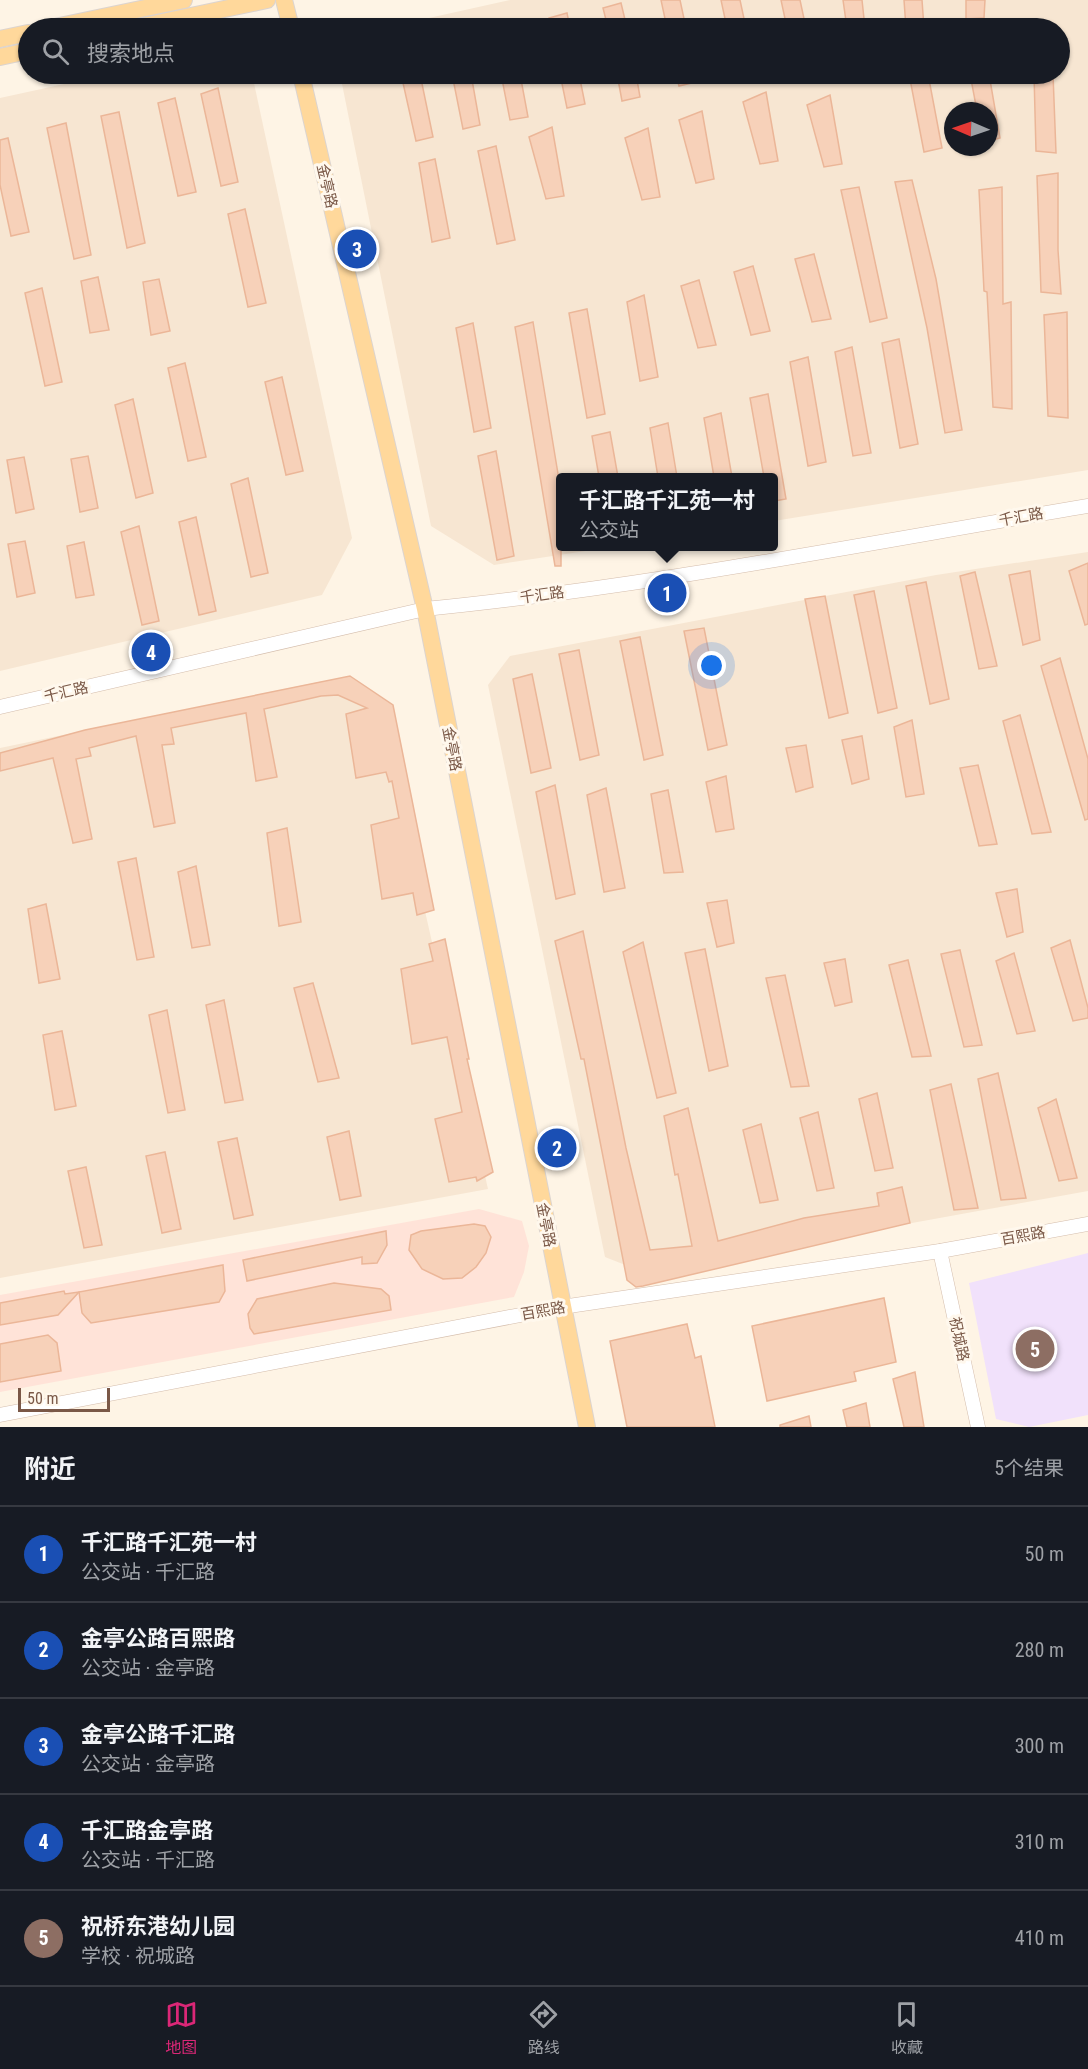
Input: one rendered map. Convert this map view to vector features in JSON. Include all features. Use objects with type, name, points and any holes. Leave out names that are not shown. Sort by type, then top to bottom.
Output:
[{"type":"main road","points":[[98,18],[184,0]]},
{"type":"main road","points":[[182,18],[267,0]]},
{"type":"main road","points":[[284,0],[288,18]]},
{"type":"main road","points":[[0,39],[18,35]]},
{"type":"main road","points":[[0,57],[18,53]]},
{"type":"main road","name":"金亭路","points":[[303,84],[425,609],[587,1427]]},
{"type":"street","name":"千汇路","points":[[0,707],[425,609],[493,602],[663,578],[1088,506]]},
{"type":"street","name":"百熙路","points":[[0,1415],[562,1307],[940,1251],[1088,1224]]},
{"type":"street","name":"祝城路","points":[[940,1251],[978,1427]]},
{"type":"shaded area","points":[[510,0],[1088,0],[1088,470],[778,520],[778,473],[556,473],[556,551],[586,551],[494,565],[431,526],[342,84],[1070,84],[1070,18],[429,18]]},
{"type":"shaded area","points":[[64,84],[254,84],[352,538],[322,595],[0,671],[0,98]]},
{"type":"shaded area","points":[[1088,552],[1088,1191],[643,1272],[605,1257],[488,685],[510,656],[936,575]]},
{"type":"shaded area","points":[[323,681],[378,704],[488,1189],[0,1278],[0,748]]},
{"type":"shaded area","points":[[479,1209],[522,1221],[529,1246],[524,1272],[514,1297],[0,1392],[0,1295]]},
{"type":"shaded area","points":[[1088,1253],[1088,1415],[1029,1427],[996,1419],[969,1283]]},
{"type":"building","points":[[661,0],[680,0],[684,18],[665,18]]},
{"type":"building","points":[[721,0],[740,0],[744,18],[725,18]]},
{"type":"building","points":[[781,0],[800,0],[804,18],[785,18]]},
{"type":"building","points":[[843,0],[862,0],[864,18],[846,18]]},
{"type":"building","points":[[904,0],[922,0],[923,18],[905,18]]},
{"type":"building","points":[[966,0],[985,0],[984,18],[966,18]]},
{"type":"building","points":[[621,3],[625,18],[606,18],[603,8]]},
{"type":"building","points":[[567,13],[568,18],[549,18]]},
{"type":"building","points":[[403,84],[422,84],[433,137],[416,141]]},
{"type":"building","points":[[454,84],[473,84],[480,125],[463,129]]},
{"type":"building","points":[[503,84],[522,84],[528,117],[510,120]]},
{"type":"building","points":[[562,84],[581,84],[585,104],[567,108]]},
{"type":"building","points":[[619,84],[638,84],[640,97],[622,101]]},
{"type":"building","points":[[911,84],[930,84],[942,148],[924,152]]},
{"type":"building","points":[[972,84],[991,84],[994,102],[975,102]]},
{"type":"building","points":[[1034,84],[1053,84],[1056,153],[1036,151]]},
{"type":"building","points":[[218,88],[238,182],[221,186],[201,94]]},
{"type":"building","points":[[766,92],[778,161],[760,164],[743,102]]},
{"type":"building","points":[[830,95],[842,164],[824,167],[807,105]]},
{"type":"building","points":[[175,98],[196,192],[178,196],[158,103]]},
{"type":"building","points":[[702,111],[714,179],[696,183],[679,120]]},
{"type":"building","points":[[119,112],[145,243],[127,248],[101,116]]},
{"type":"building","points":[[66,123],[91,255],[74,259],[47,128]]},
{"type":"building","points":[[552,127],[564,196],[546,199],[529,137]]},
{"type":"building","points":[[648,128],[660,197],[642,200],[625,138]]},
{"type":"building","points":[[8,138],[29,232],[11,236],[0,185],[0,140]]},
{"type":"building","points":[[496,146],[515,240],[497,244],[478,151]]},
{"type":"building","points":[[435,159],[450,238],[432,242],[419,163]]},
{"type":"building","points":[[1058,173],[1058,250],[1061,294],[1041,292],[1037,176]]},
{"type":"building","points":[[912,180],[936,279],[962,430],[945,433],[927,328],[895,182]]},
{"type":"building","points":[[859,187],[887,318],[870,322],[841,190]]},
{"type":"building","points":[[1002,187],[1003,304],[1011,302],[1012,409],[993,407],[979,190]]},
{"type":"building","points":[[245,209],[266,303],[248,307],[228,214]]},
{"type":"building","points":[[814,254],[831,319],[812,322],[795,259]]},
{"type":"building","points":[[753,266],[770,331],[751,335],[734,272]]},
{"type":"building","points":[[98,277],[109,330],[90,333],[81,281]]},
{"type":"building","points":[[159,279],[170,331],[151,335],[143,282]]},
{"type":"building","points":[[699,280],[716,345],[698,348],[681,286]]},
{"type":"building","points":[[42,288],[62,382],[45,386],[25,293]]},
{"type":"building","points":[[644,295],[658,377],[640,381],[627,302]]},
{"type":"building","points":[[587,309],[605,414],[587,418],[569,313]]},
{"type":"building","points":[[1067,312],[1068,418],[1048,416],[1044,315]]},
{"type":"building","points":[[533,322],[558,473],[556,473],[556,551],[561,551],[561,566],[555,566],[515,327]]},
{"type":"building","points":[[473,323],[491,428],[474,432],[456,328]]},
{"type":"building","points":[[899,339],[918,444],[900,448],[882,343]]},
{"type":"building","points":[[852,347],[871,453],[853,456],[835,352]]},
{"type":"building","points":[[808,357],[826,462],[808,466],[790,362]]},
{"type":"building","points":[[185,363],[206,457],[188,461],[168,368]]},
{"type":"building","points":[[282,377],[303,471],[286,475],[265,382]]},
{"type":"building","points":[[768,394],[786,499],[778,500],[778,473],[763,473],[750,398]]},
{"type":"building","points":[[133,399],[153,493],[136,498],[115,405]]},
{"type":"building","points":[[721,413],[731,473],[713,473],[704,418]]},
{"type":"building","points":[[668,423],[676,473],[657,473],[650,428]]},
{"type":"building","points":[[610,432],[617,473],[598,473],[592,436]]},
{"type":"building","points":[[496,451],[514,556],[497,560],[478,456]]},
{"type":"building","points":[[88,456],[98,508],[80,512],[71,459]]},
{"type":"building","points":[[24,457],[34,509],[16,513],[7,460]]},
{"type":"building","points":[[248,478],[268,573],[251,577],[231,484]]},
{"type":"building","points":[[196,517],[216,611],[199,615],[179,522]]},
{"type":"building","points":[[139,526],[159,621],[142,625],[121,532]]},
{"type":"building","points":[[25,541],[35,593],[17,597],[8,544]]},
{"type":"building","points":[[84,542],[94,595],[76,598],[67,546]]},
{"type":"building","points":[[1088,563],[1088,624],[1085,625],[1069,571]]},
{"type":"building","points":[[1030,571],[1040,640],[1023,645],[1009,575]]},
{"type":"building","points":[[975,572],[997,666],[979,669],[960,576]]},
{"type":"building","points":[[926,582],[949,699],[930,704],[906,586]]},
{"type":"building","points":[[874,591],[897,708],[878,713],[854,595]]},
{"type":"building","points":[[825,596],[848,713],[829,718],[805,599]]},
{"type":"building","points":[[704,628],[727,745],[708,750],[684,631]]},
{"type":"building","points":[[640,637],[663,755],[644,760],[620,641]]},
{"type":"building","points":[[579,650],[599,755],[580,760],[559,654]]},
{"type":"building","points":[[1060,658],[1088,759],[1088,819],[1085,820],[1041,666]]},
{"type":"building","points":[[532,674],[551,768],[531,773],[513,679]]},
{"type":"building","points":[[350,676],[393,705],[434,910],[417,915],[413,893],[382,899],[371,825],[399,818],[392,781],[389,782],[386,772],[356,778],[346,714],[367,708],[338,695],[321,696],[264,709],[277,777],[256,781],[246,713],[171,728],[174,744],[162,745],[175,823],[154,827],[136,736],[89,748],[91,756],[76,759],[92,839],[73,843],[53,758],[0,771],[0,753],[85,730]]},
{"type":"building","points":[[1020,715],[1051,832],[1032,834],[1003,721]]},
{"type":"building","points":[[912,720],[924,794],[906,797],[894,727]]},
{"type":"building","points":[[862,736],[869,779],[852,784],[842,740]]},
{"type":"building","points":[[806,745],[813,787],[796,792],[786,748]]},
{"type":"building","points":[[978,765],[997,844],[979,846],[960,768]]},
{"type":"building","points":[[726,776],[734,829],[716,832],[706,782]]},
{"type":"building","points":[[555,785],[575,894],[556,899],[536,792]]},
{"type":"building","points":[[606,788],[625,888],[604,892],[587,795]]},
{"type":"building","points":[[668,790],[683,872],[664,873],[651,794]]},
{"type":"building","points":[[287,828],[301,922],[279,926],[267,833]]},
{"type":"building","points":[[136,858],[154,957],[137,960],[118,862]]},
{"type":"building","points":[[196,866],[210,945],[192,948],[178,872]]},
{"type":"building","points":[[1017,889],[1023,932],[1007,937],[996,893]]},
{"type":"building","points":[[727,900],[734,943],[717,947],[707,903]]},
{"type":"building","points":[[46,904],[60,979],[39,983],[28,909]]},
{"type":"building","points":[[583,931],[626,1148],[650,1250],[692,1246],[664,1116],[688,1108],[718,1241],[804,1218],[879,1206],[877,1193],[902,1187],[910,1223],[643,1286],[636,1287],[627,1280],[584,1059],[581,1059],[555,941]]},
{"type":"building","points":[[445,939],[469,1059],[467,1059],[493,1172],[477,1181],[476,1177],[449,1182],[435,1119],[462,1112],[447,1037],[412,1044],[401,969],[433,961],[429,944]]},
{"type":"building","points":[[1070,940],[1088,1008],[1088,1018],[1073,1021],[1051,948]]},
{"type":"building","points":[[643,942],[676,1093],[657,1098],[623,952]]},
{"type":"building","points":[[705,949],[728,1066],[709,1071],[685,953]]},
{"type":"building","points":[[960,950],[982,1045],[964,1047],[941,954]]},
{"type":"building","points":[[1014,953],[1035,1031],[1017,1034],[996,961]]},
{"type":"building","points":[[845,959],[852,1002],[835,1006],[824,963]]},
{"type":"building","points":[[908,960],[931,1056],[912,1057],[889,965]]},
{"type":"building","points":[[785,975],[809,1086],[791,1087],[766,978]]},
{"type":"building","points":[[313,983],[339,1078],[318,1082],[294,988]]},
{"type":"building","points":[[224,1000],[243,1100],[225,1103],[206,1005]]},
{"type":"building","points":[[167,1010],[185,1110],[168,1113],[149,1015]]},
{"type":"building","points":[[62,1031],[76,1106],[55,1110],[43,1035]]},
{"type":"building","points":[[998,1073],[1026,1198],[1001,1200],[978,1079]]},
{"type":"building","points":[[951,1084],[978,1208],[954,1210],[930,1090]]},
{"type":"building","points":[[877,1093],[893,1168],[875,1171],[859,1099]]},
{"type":"building","points":[[1056,1099],[1077,1178],[1059,1181],[1038,1108]]},
{"type":"building","points":[[818,1112],[834,1188],[817,1191],[800,1118]]},
{"type":"building","points":[[761,1124],[778,1200],[760,1203],[743,1130]]},
{"type":"building","points":[[349,1131],[361,1196],[340,1200],[327,1137]]},
{"type":"building","points":[[237,1138],[253,1215],[234,1219],[218,1142]]},
{"type":"building","points":[[165,1152],[181,1229],[162,1233],[146,1156]]},
{"type":"building","points":[[86,1167],[102,1245],[84,1248],[68,1171]]},
{"type":"building","points":[[474,1224],[485,1226],[491,1237],[486,1253],[476,1267],[462,1278],[443,1279],[422,1269],[409,1250],[411,1235],[421,1231]]},
{"type":"building","points":[[386,1231],[387,1245],[377,1263],[362,1264],[362,1257],[247,1281],[243,1260]]},
{"type":"building","points":[[223,1265],[225,1291],[219,1302],[91,1323],[82,1313],[79,1292]]},
{"type":"building","points":[[334,1283],[381,1289],[389,1296],[391,1310],[254,1334],[250,1328],[248,1314],[257,1299]]},
{"type":"building","points":[[64,1291],[65,1294],[79,1292],[58,1315],[0,1325],[0,1303]]},
{"type":"building","points":[[884,1298],[896,1362],[854,1372],[856,1381],[767,1401],[752,1326]]},
{"type":"building","points":[[687,1324],[695,1358],[701,1356],[715,1427],[627,1427],[610,1341]]},
{"type":"building","points":[[48,1335],[57,1343],[61,1371],[0,1382],[0,1344]]},
{"type":"building","points":[[915,1372],[924,1427],[904,1427],[893,1379]]},
{"type":"building","points":[[866,1403],[870,1427],[847,1427],[843,1410]]},
{"type":"building","points":[[809,1416],[811,1427],[780,1427],[780,1425]]},
{"type":"place","name":"金亭公路千汇路","points":[[357,249]]},
{"type":"place","name":"千汇路千汇苑一村","points":[[667,593]]},
{"type":"place","name":"千汇路金亭路","points":[[151,652]]},
{"type":"place","name":"金亭公路百熙路","points":[[557,1148]]},
{"type":"place","name":"祝桥东港幼儿园","points":[[1035,1349]]}]
